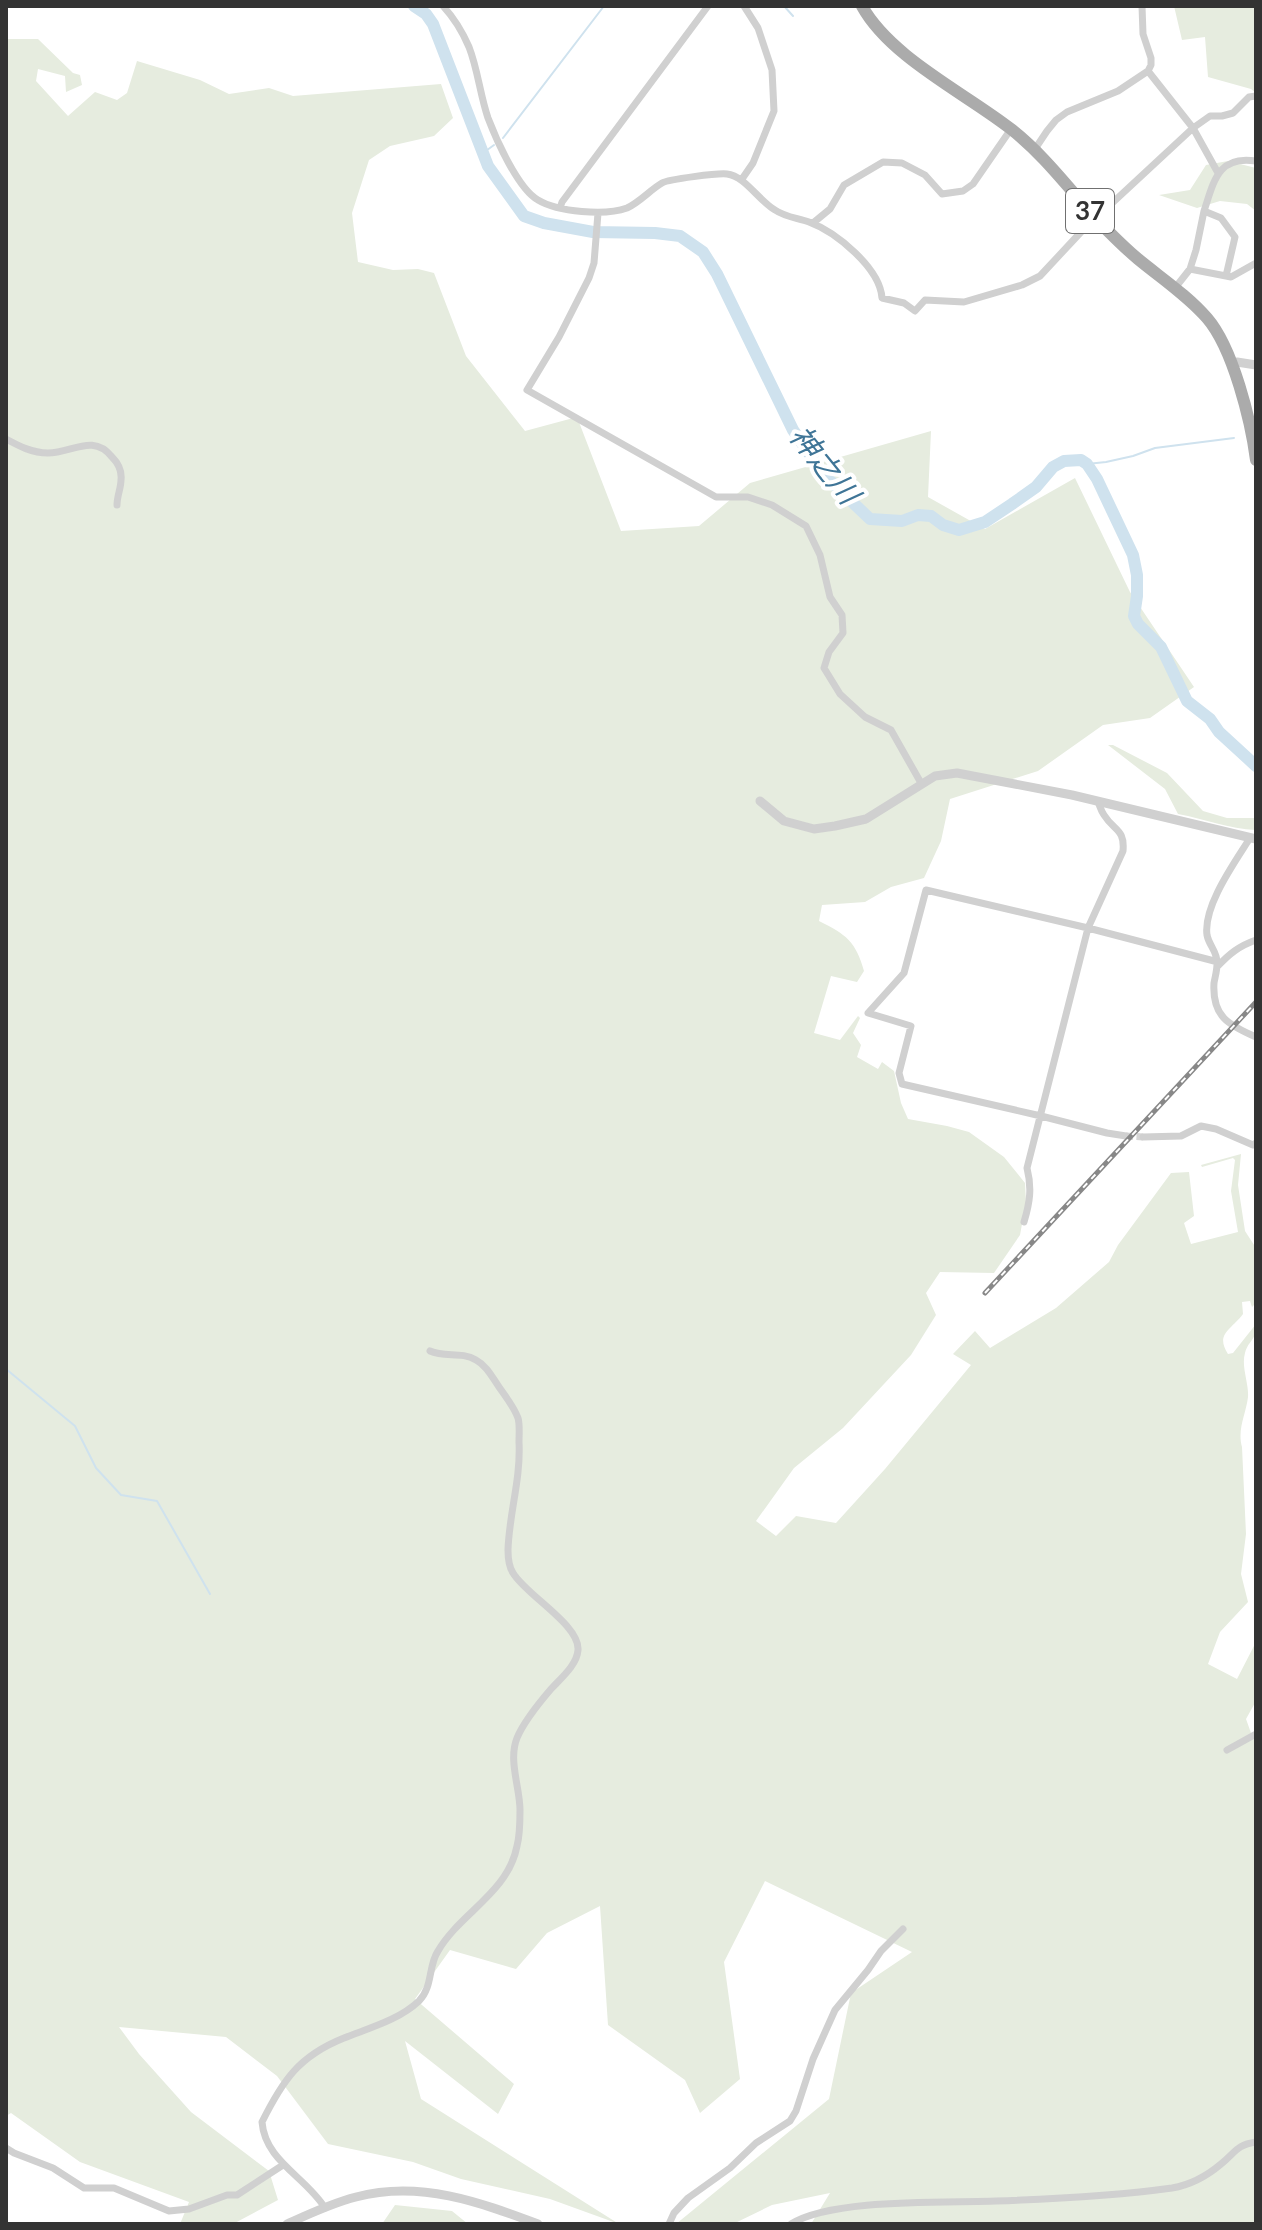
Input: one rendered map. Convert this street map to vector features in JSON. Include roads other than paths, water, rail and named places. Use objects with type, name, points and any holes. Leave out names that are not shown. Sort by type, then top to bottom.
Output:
[{"type":"main road","name":"37","points":[[862,6],[873,24],[893,43],[1035,149],[1136,258],[1207,317],[1217,331],[1231,364],[1256,460]]},
{"type":"street","points":[[443,6],[471,51],[488,118],[517,176],[530,195],[539,201],[598,215],[628,207],[659,185],[675,178],[725,174],[742,179],[774,210],[813,223],[836,237],[869,269],[880,286],[882,298],[904,303],[915,311],[925,300],[964,302],[1022,285],[1040,276],[1096,218],[1193,128],[1210,116],[1233,113],[1249,97],[1256,96]]},
{"type":"street","points":[[560,208],[708,6]]},
{"type":"street","points":[[742,179],[753,163],[774,111],[772,70],[758,28],[744,6]]},
{"type":"street","points":[[1035,149],[1056,120],[1067,112],[1118,91],[1148,71],[1151,58],[1143,34],[1142,6]]},
{"type":"street","points":[[1148,71],[1193,128],[1218,173]]},
{"type":"street","points":[[813,223],[830,209],[844,185],[883,162],[902,163],[925,175],[942,194],[963,191],[973,184],[1011,129]]},
{"type":"street","points":[[1175,288],[1190,269],[1204,211],[1218,173],[1229,163],[1256,161]]},
{"type":"street","points":[[1204,211],[1221,218],[1235,237],[1226,276]]},
{"type":"street","points":[[598,215],[597,242],[589,278],[527,390],[716,497],[748,497],[772,505],[806,526],[820,555],[830,597],[842,615],[843,633],[829,652],[824,668],[840,694],[865,717],[891,730],[921,783]]},
{"type":"street","points":[[1190,269],[1231,277],[1256,263]]},
{"type":"street","points":[[1231,364],[1256,365]]},
{"type":"street","points":[[6,439],[24,449],[47,453],[92,444],[101,446],[120,468],[122,481],[117,505]]},
{"type":"street","points":[[760,801],[784,821],[814,829],[866,819],[921,783],[935,776],[957,773],[1253,839],[1220,885],[1207,936],[1216,951],[1216,1007],[1223,1019],[1256,1037]]},
{"type":"street","points":[[1024,1222],[1031,1186],[1027,1168],[1088,928],[1124,846],[1121,832],[1104,816],[1098,802]]},
{"type":"street","points":[[1126,1136],[902,1084],[899,1073],[911,1026],[868,1013],[904,973],[926,890],[1088,928],[1217,965]]},
{"type":"street","points":[[1217,965],[1243,945],[1256,940]]},
{"type":"street","points":[[1143,1137],[1181,1136],[1201,1126],[1253,1145],[1256,1143]]},
{"type":"street","points":[[325,2208],[309,2187],[283,2165],[267,2142],[262,2122],[294,2069],[340,2040],[401,2014],[421,1999],[428,1988],[436,1953],[501,1881],[517,1848],[520,1825],[517,1737],[550,1690],[568,1671],[578,1653],[577,1640],[570,1630],[523,1585],[510,1567],[509,1541],[520,1459],[519,1421],[511,1404],[479,1362],[462,1355],[430,1351]]},
{"type":"street","points":[[1227,1750],[1256,1734]]},
{"type":"street","points":[[669,2224],[674,2213],[688,2198],[730,2168],[756,2143],[790,2121],[835,2010],[881,1951],[903,1929]]},
{"type":"street","points":[[791,2224],[807,2216],[848,2208],[1124,2193],[1176,2187],[1206,2174],[1241,2145],[1256,2142]]},
{"type":"street","points":[[6,2148],[53,2168],[84,2188],[114,2188],[169,2211],[189,2209],[227,2195],[237,2195],[283,2165]]},
{"type":"street","points":[[287,2224],[374,2193],[418,2191],[475,2201],[538,2224]]},
{"type":"waterway","name":"神之川","points":[[414,6],[426,14],[433,24],[488,166],[524,216],[593,232],[680,236],[703,252],[717,274],[793,430],[824,475],[870,519],[902,521],[918,515],[931,516],[943,525],[959,530],[985,522],[1036,487],[1053,467],[1064,461],[1081,460],[1087,464],[1133,555],[1137,575],[1134,616],[1138,624],[1161,647],[1187,701],[1210,719],[1219,732],[1256,766]]},
{"type":"waterway","points":[[503,138],[604,6]]},
{"type":"waterway","points":[[784,6],[793,16]]},
{"type":"waterway","points":[[483,153],[494,145]]},
{"type":"waterway","points":[[1087,464],[1133,456],[1155,448],[1234,438]]},
{"type":"waterway","points":[[6,1369],[75,1426],[96,1468],[121,1495],[157,1501],[210,1594]]},
{"type":"tunnel","points":[[1126,1136],[1143,1137]]},
{"type":"railway","points":[[985,1293],[1256,1002]]}]
